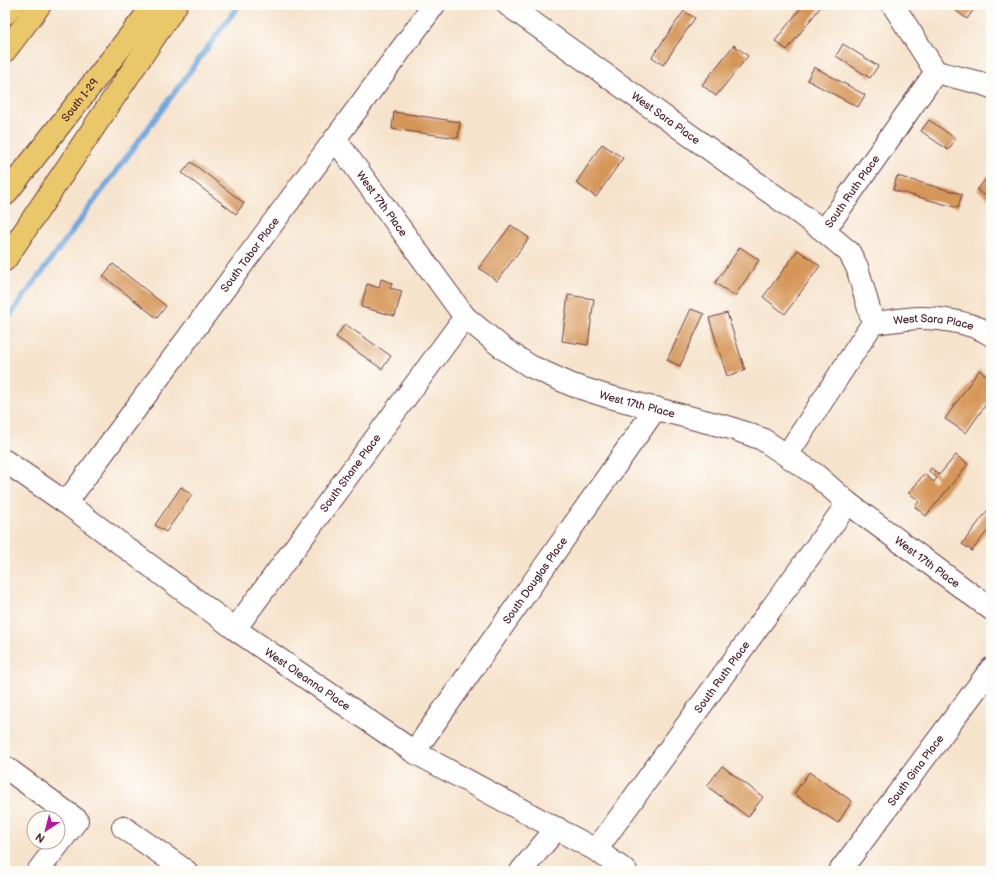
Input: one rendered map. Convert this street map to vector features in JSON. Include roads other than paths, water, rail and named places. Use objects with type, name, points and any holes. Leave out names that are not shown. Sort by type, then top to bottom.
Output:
[{"type":"highway","points":[[5,14],[13,5]]},
{"type":"highway","points":[[5,51],[40,5]]},
{"type":"highway","name":"South I-29","points":[[5,194],[154,5]]},
{"type":"highway","points":[[5,260],[32,222],[176,5]]},
{"type":"street","name":"South Tabor Place","points":[[66,503],[434,5]]},
{"type":"street","name":"West Sara Place","points":[[508,5],[824,231]]},
{"type":"street","points":[[893,5],[936,72],[991,87]]},
{"type":"street","name":"South Ruth Place","points":[[873,323],[858,268],[849,252],[824,231],[936,72]]},
{"type":"street","name":"West 17th Place","points":[[335,139],[465,317],[504,349],[530,366],[572,385],[606,396],[731,428],[762,439],[816,475],[848,503],[991,610]]},
{"type":"street","name":"South Shane Place","points":[[235,629],[465,317]]},
{"type":"street","name":"West Sara Place","points":[[873,323],[893,322],[908,319],[940,320],[972,326],[991,335]]},
{"type":"street","points":[[787,455],[873,323]]},
{"type":"street","name":"South Douglas Place","points":[[414,752],[656,408]]},
{"type":"street","name":"West Oleanna Place","points":[[5,461],[66,503],[235,629],[414,752],[557,828],[596,850],[626,871]]},
{"type":"street","name":"South Ruth Place","points":[[596,850],[848,503]]},
{"type":"street","name":"South Gina Place","points":[[840,871],[991,669]]},
{"type":"street","points":[[6,769],[77,820],[38,871]]},
{"type":"street","points":[[123,827],[186,871]]},
{"type":"street","points":[[521,871],[557,828]]},
{"type":"waterway","points":[[5,322],[239,5]]}]
